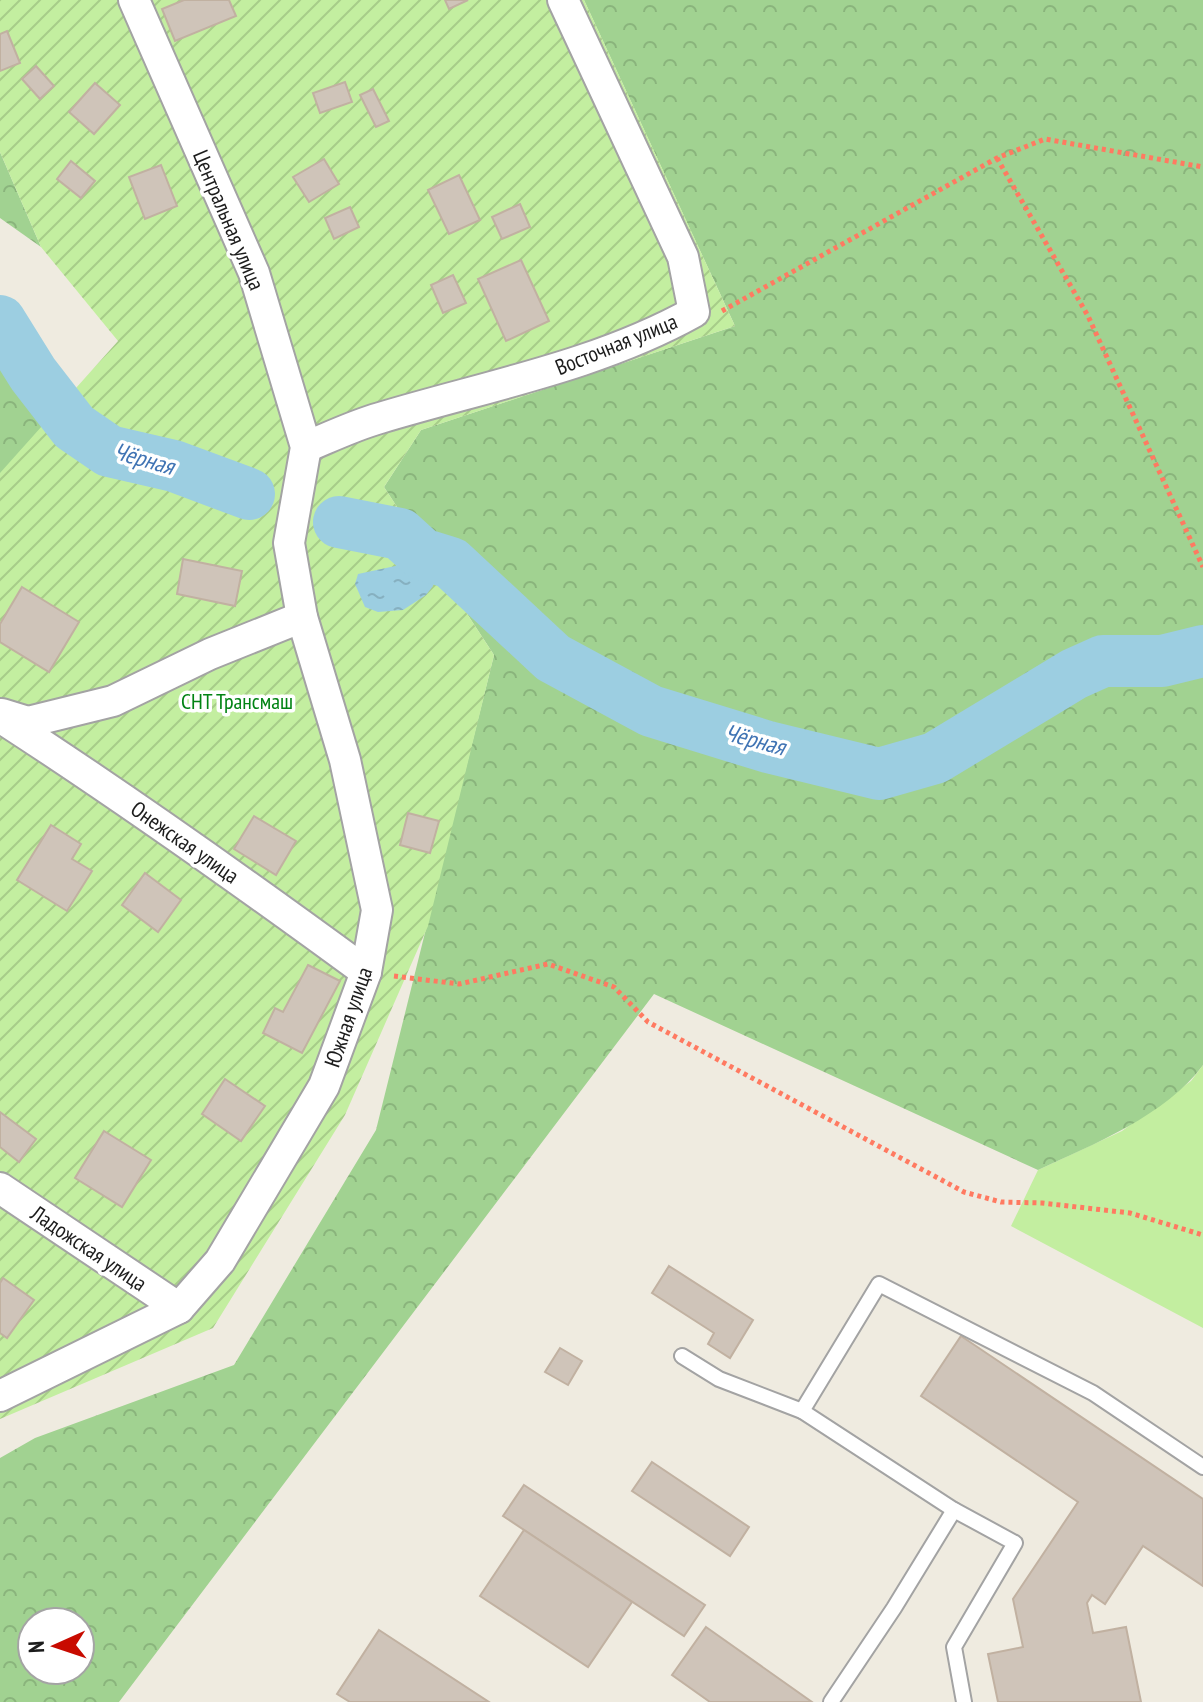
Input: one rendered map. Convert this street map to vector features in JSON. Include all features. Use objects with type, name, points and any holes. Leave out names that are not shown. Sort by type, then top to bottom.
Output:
[{"type":"street","name":"Центральная улица","points":[[134,0],[254,273],[306,447]]},
{"type":"street","name":"Восточная улица","points":[[306,447],[377,419],[544,373],[656,333],[694,312],[683,257],[563,0]]},
{"type":"street","name":"Южная улица","points":[[0,1396],[179,1308],[220,1261],[324,1086],[366,972],[377,910],[345,760],[302,617],[289,543],[306,447]]},
{"type":"street","points":[[0,715],[28,722],[113,701],[210,654],[302,617]]},
{"type":"street","name":"Онежская улица","points":[[0,715],[229,872],[366,972]]},
{"type":"street","name":"Ладожская улица","points":[[0,1188],[179,1308]]},
{"type":"lane","points":[[802,1411],[879,1284],[1093,1393],[1203,1467]]},
{"type":"lane","points":[[682,1356],[719,1379],[802,1411],[954,1510],[1015,1543],[954,1647],[964,1702]]},
{"type":"lane","points":[[831,1702],[954,1510]]},
{"type":"path","points":[[694,312],[718,313],[727,309],[997,158],[1045,139],[1203,167]]},
{"type":"path","points":[[997,158],[1088,316],[1203,567]]},
{"type":"path","points":[[366,972],[459,984],[548,964],[614,987],[648,1022],[964,1192],[1001,1202],[1042,1203],[1130,1213],[1203,1235]]},
{"type":"green space","name":"СНТ Трансмаш","points":[[0,0],[584,0],[735,326],[421,430],[384,487],[494,655],[428,926],[345,1115],[213,1328],[0,1419],[0,473],[118,341],[41,247],[0,152]]},
{"type":"green space","points":[[584,0],[1203,0],[1203,1065],[1188,1083],[1149,1114],[1038,1170],[654,994],[119,1702],[0,1702],[0,1458],[35,1438],[234,1365],[376,1130],[494,655],[384,487],[421,430],[735,326]]},
{"type":"green space","points":[[0,152],[41,247],[0,218]]},
{"type":"green space","points":[[0,339],[49,362],[109,429],[0,483]]},
{"type":"green space","points":[[1203,1065],[1203,1328],[1011,1226],[1038,1170],[1122,1131],[1191,1081]]},
{"type":"water","points":[[428,559],[435,567],[433,586],[426,595],[403,610],[378,612],[365,607],[355,584],[358,574]]},
{"type":"building","points":[[184,0],[229,0],[236,16],[175,41],[162,9]]},
{"type":"building","points":[[445,0],[468,0],[449,9]]},
{"type":"building","points":[[7,31],[20,63],[0,71],[0,34]]},
{"type":"building","points":[[36,66],[54,86],[40,99],[22,79]]},
{"type":"building","points":[[345,82],[352,102],[320,113],[313,93]]},
{"type":"building","points":[[95,83],[120,105],[94,134],[69,112]]},
{"type":"building","points":[[373,89],[389,121],[376,127],[360,95]]},
{"type":"building","points":[[324,159],[339,184],[309,202],[293,177]]},
{"type":"building","points":[[71,161],[95,181],[81,198],[57,179]]},
{"type":"building","points":[[161,165],[177,206],[145,219],[129,177]]},
{"type":"building","points":[[459,175],[480,220],[449,234],[428,190]]},
{"type":"building","points":[[520,204],[530,227],[502,239],[492,217]]},
{"type":"building","points":[[350,207],[359,227],[334,239],[325,218]]},
{"type":"building","points":[[521,260],[549,321],[506,341],[478,279]]},
{"type":"building","points":[[453,275],[466,303],[443,313],[431,285]]},
{"type":"building","points":[[183,559],[242,571],[235,606],[177,594]]},
{"type":"building","points":[[22,587],[79,622],[49,672],[0,642],[0,624]]},
{"type":"building","points":[[408,813],[439,821],[430,853],[400,845]]},
{"type":"building","points":[[254,816],[296,841],[276,875],[234,849]]},
{"type":"building","points":[[51,825],[81,844],[72,859],[92,871],[67,911],[17,880]]},
{"type":"building","points":[[145,873],[181,900],[158,932],[122,905]]},
{"type":"building","points":[[308,965],[340,981],[302,1053],[263,1033],[275,1008],[283,1012]]},
{"type":"building","points":[[225,1079],[265,1106],[241,1141],[202,1114]]},
{"type":"building","points":[[0,1112],[36,1139],[19,1162],[0,1147]]},
{"type":"building","points":[[104,1131],[151,1160],[122,1207],[75,1178]]},
{"type":"building","points":[[669,1266],[753,1320],[730,1358],[708,1344],[714,1333],[652,1293]]},
{"type":"building","points":[[3,1278],[34,1300],[7,1338],[0,1333],[0,1283]]},
{"type":"building","points":[[961,1336],[1203,1499],[1203,1586],[1143,1546],[1105,1604],[1092,1595],[1087,1603],[1093,1633],[1126,1627],[1141,1702],[998,1702],[988,1654],[1023,1647],[1013,1599],[1078,1502],[921,1396]]},
{"type":"building","points":[[560,1348],[582,1361],[568,1385],[545,1372]]},
{"type":"building","points":[[652,1462],[749,1527],[730,1556],[632,1491]]},
{"type":"building","points":[[524,1485],[705,1605],[684,1636],[503,1516]]},
{"type":"building","points":[[524,1530],[632,1602],[588,1667],[480,1596]]},
{"type":"building","points":[[706,1627],[812,1702],[710,1702],[672,1675]]},
{"type":"building","points":[[379,1630],[489,1702],[350,1702],[337,1694]]},
{"type":"waterway","name":"Чёрная","points":[[0,321],[33,374],[74,427],[109,451],[174,466],[249,494]]},
{"type":"waterway","name":"Чёрная","points":[[339,522],[400,534],[422,554],[451,563],[553,658],[651,711],[768,747],[879,774],[935,758],[1074,674],[1103,661],[1162,661],[1203,651]]}]
